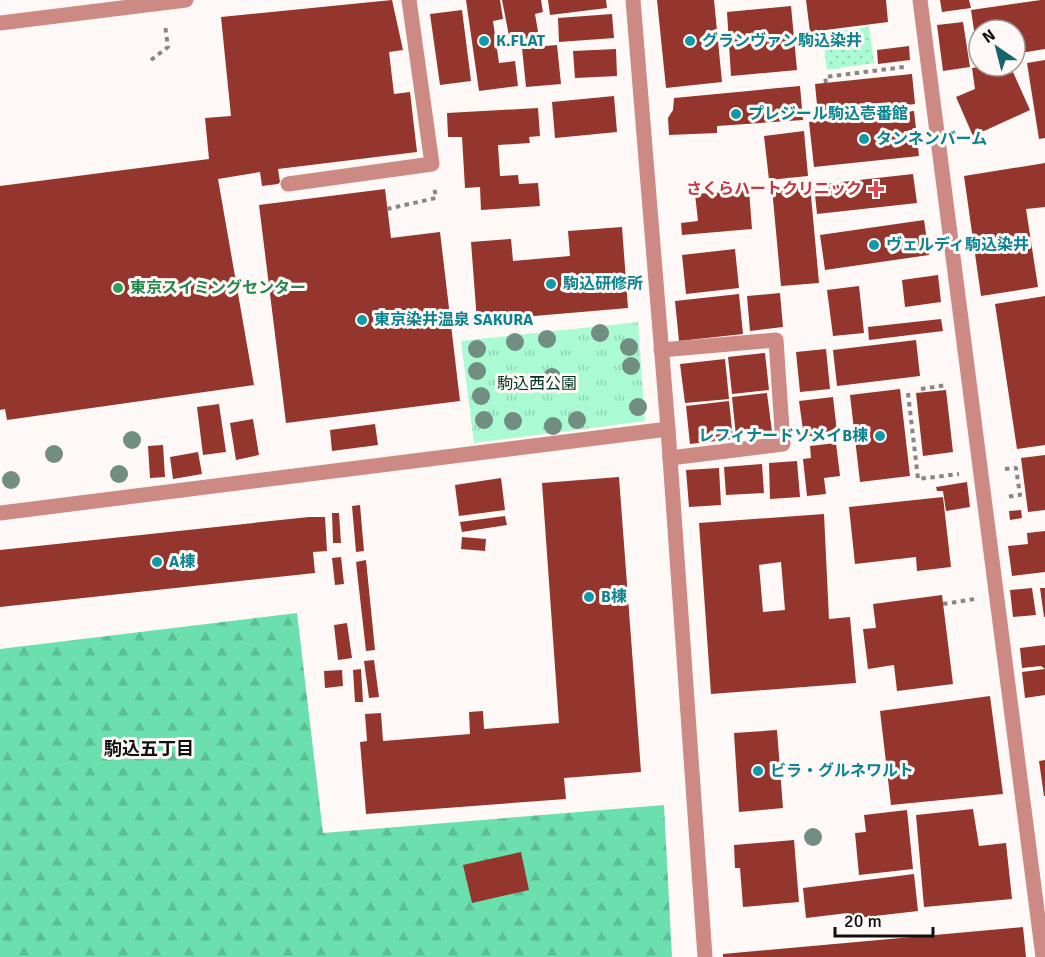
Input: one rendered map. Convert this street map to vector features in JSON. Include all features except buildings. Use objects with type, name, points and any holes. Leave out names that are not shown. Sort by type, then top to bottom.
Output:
[{"type":"street","points":[[0,23],[186,0]]},
{"type":"street","points":[[288,184],[432,165],[409,0]]},
{"type":"street","points":[[633,0],[668,429],[705,957]]},
{"type":"street","points":[[920,0],[1043,957]]},
{"type":"street","points":[[661,350],[776,340],[783,444],[670,458]]},
{"type":"street","points":[[0,513],[668,429]]},
{"type":"path","points":[[151,60],[168,47],[162,3]]},
{"type":"path","points":[[826,83],[825,77],[928,64]]},
{"type":"path","points":[[387,209],[436,198],[432,165]]},
{"type":"path","points":[[908,393],[918,479],[980,471]]},
{"type":"path","points":[[1014,496],[1025,493]]},
{"type":"path","points":[[943,604],[996,596]]},
{"type":"green space","points":[[869,27],[874,63],[827,70],[822,33]]},
{"type":"green space","name":"駒込西公園","points":[[638,322],[645,421],[474,443],[461,341]]},
{"type":"green space","points":[[297,613],[323,833],[664,805],[672,957],[0,957],[0,649]]},
{"type":"place","name":"K.FLAT","points":[[484,41]]},
{"type":"place","name":"グランヴァン駒込染井","points":[[690,41]]},
{"type":"place","name":"プレジール駒込壱番館","points":[[736,114]]},
{"type":"place","name":"タンネンバーム","points":[[864,139]]},
{"type":"place","name":"さくらハートクリニック","points":[[876,189]]},
{"type":"place","name":"ヴェルディ駒込染井","points":[[874,245]]},
{"type":"place","name":"駒込研修所","points":[[551,284]]},
{"type":"place","name":"東京スイミングセンター","points":[[118,288]]},
{"type":"place","name":"東京染井温泉 SAKURA","points":[[362,320]]},
{"type":"place","name":"レフィナードソメイB棟","points":[[880,436]]},
{"type":"place","name":"A棟","points":[[157,562]]},
{"type":"place","name":"B棟","points":[[589,597]]},
{"type":"place","name":"ビラ・グルネワルト","points":[[758,771]]},
{"type":"district","name":"駒込五丁目","points":[[149,749]]}]
